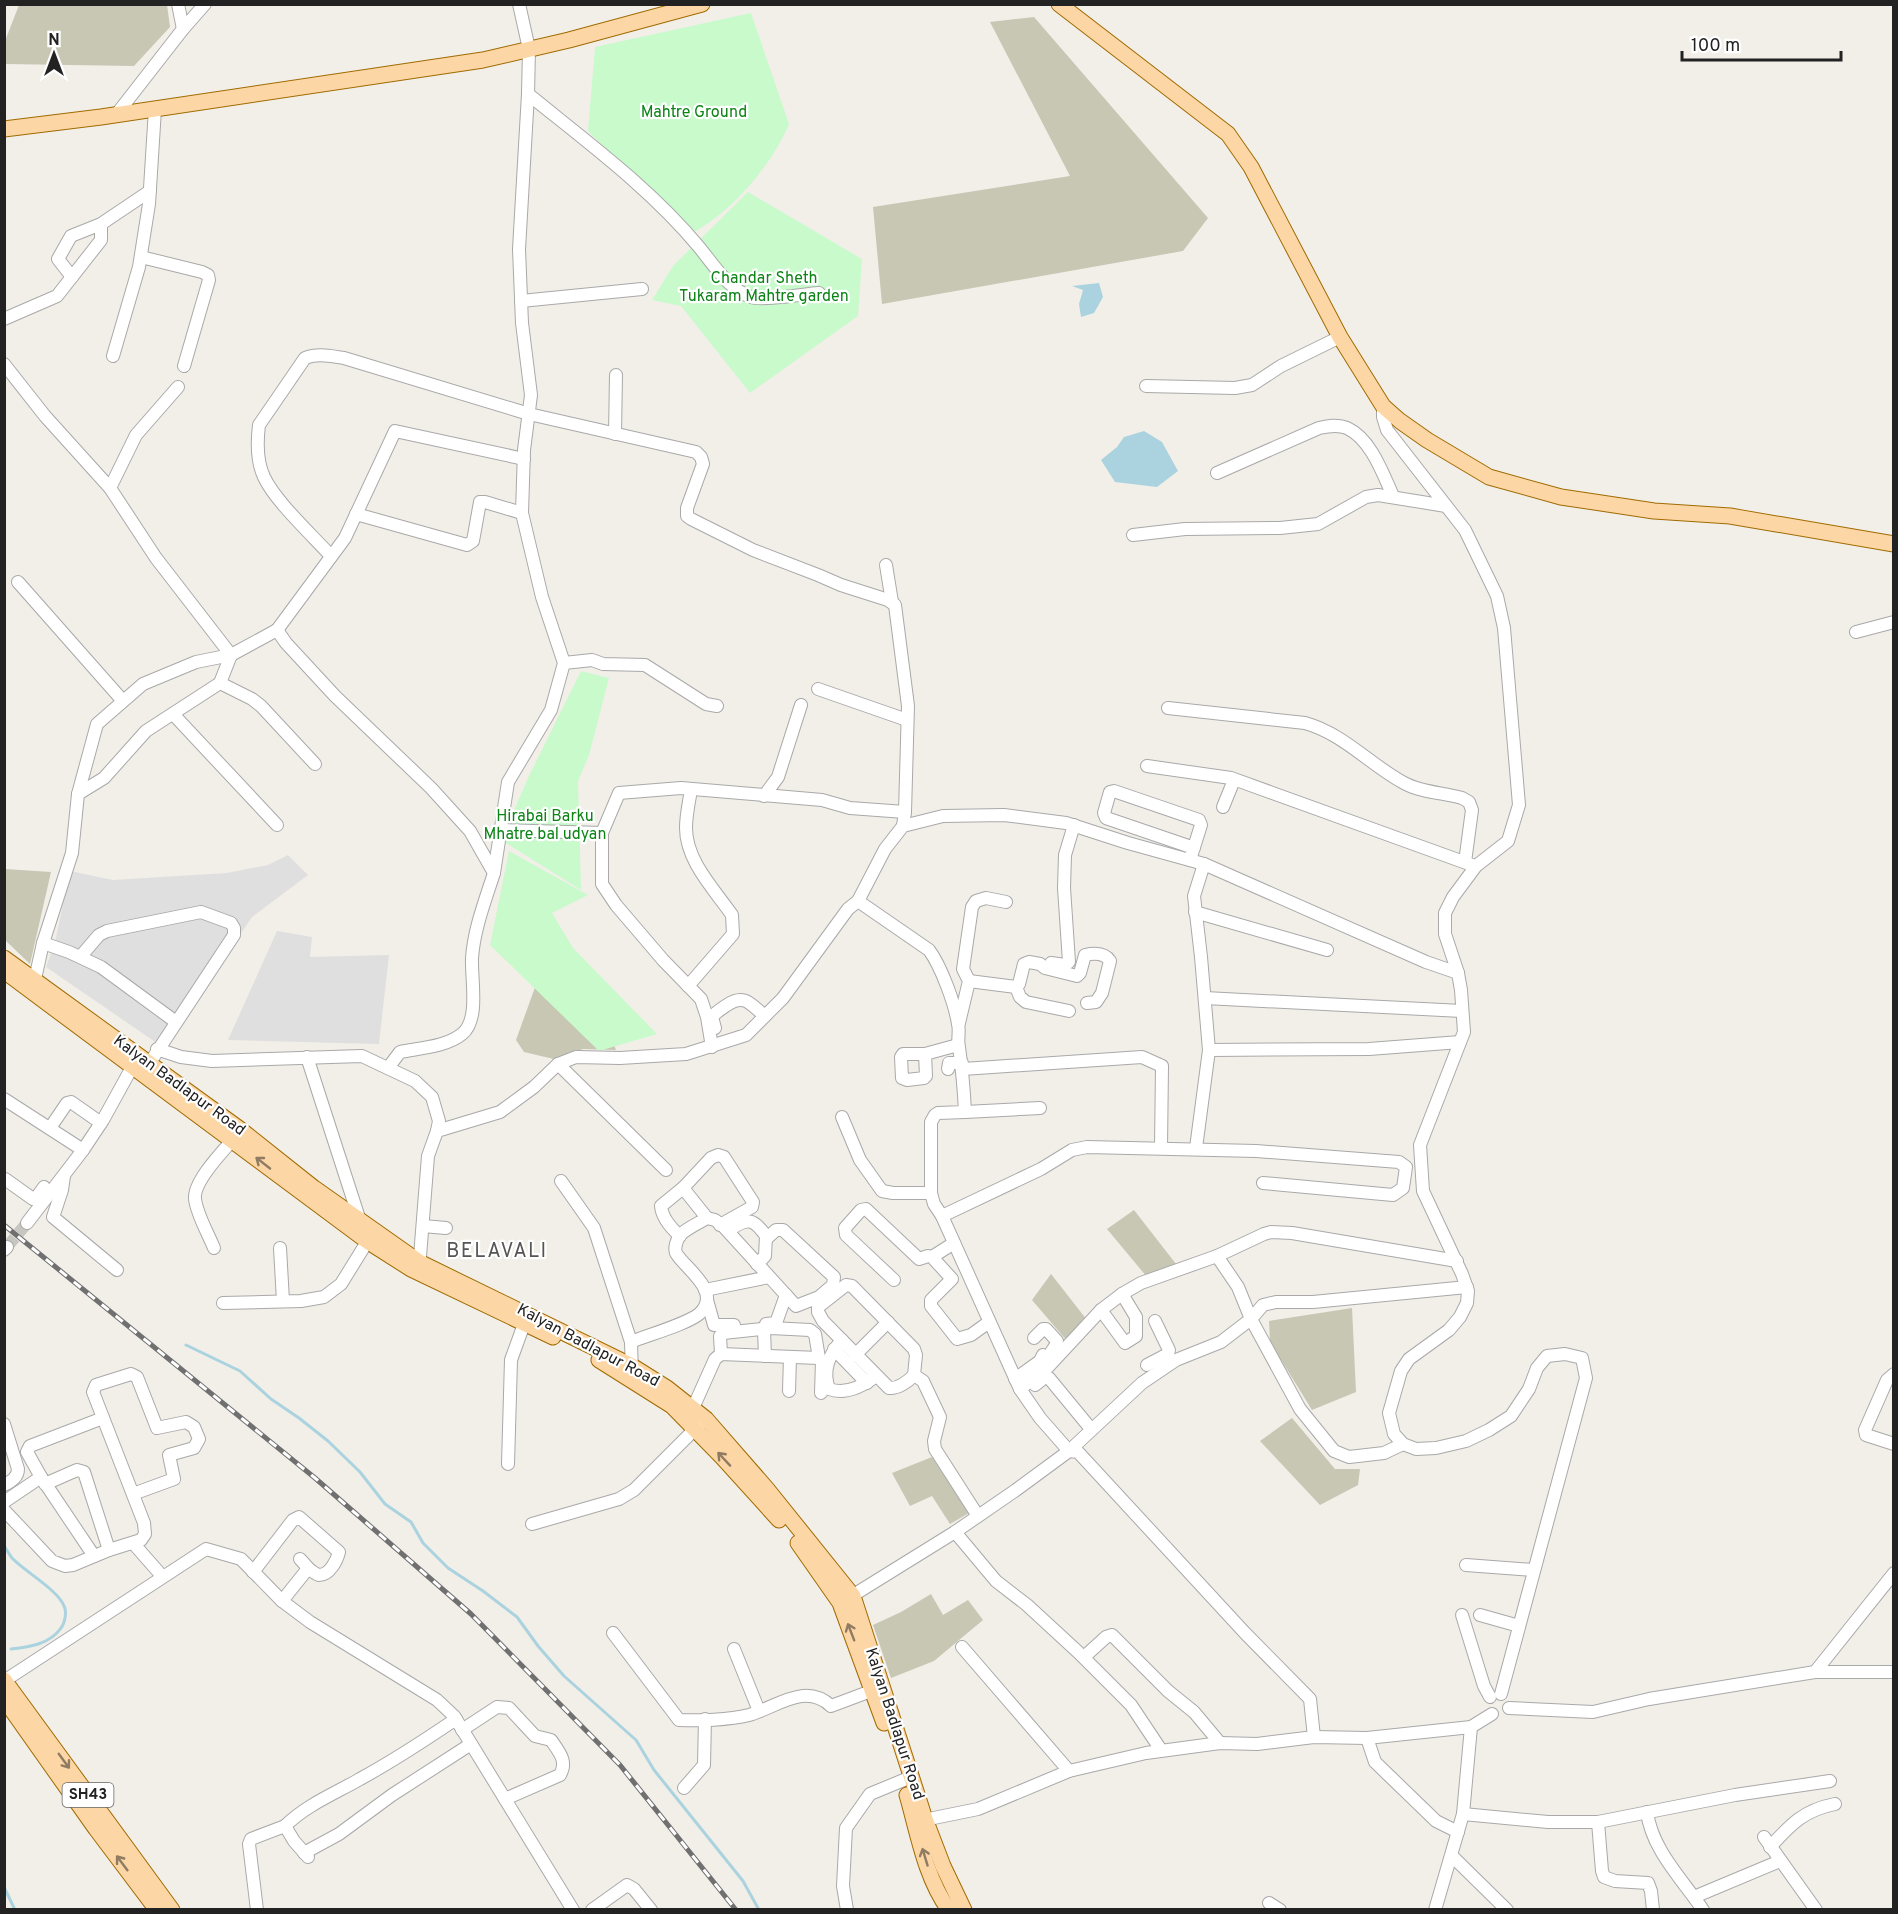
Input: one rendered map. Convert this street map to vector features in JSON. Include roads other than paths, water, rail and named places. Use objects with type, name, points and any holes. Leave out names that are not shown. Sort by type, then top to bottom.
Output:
[{"type":"main road","points":[[4,129],[116,115],[483,60],[702,4]]},
{"type":"main road","points":[[1059,4],[1228,134],[1251,167],[1340,337],[1383,406],[1427,440],[1489,477],[1561,497],[1654,511],[1730,516],[1893,544]]},
{"type":"main road","name":"Kalyan Badlapur Road","points":[[4,958],[33,985],[140,1062],[310,1192],[420,1268],[588,1349],[632,1374],[667,1388],[696,1419],[846,1600],[920,1820],[964,1910]]},
{"type":"main road","points":[[4,971],[33,985]]},
{"type":"main road","name":"SH43","points":[[5,1681],[157,1910]]},
{"type":"main road","name":"SH43","points":[[4,1699],[172,1910]]},
{"type":"main road","points":[[920,1820],[925,1861],[940,1898],[949,1910]]},
{"type":"street","points":[[178,4],[183,29]]},
{"type":"street","points":[[116,115],[205,4]]},
{"type":"street","points":[[388,1068],[400,1052],[447,1042],[462,1034],[470,1024],[473,1002],[472,957],[477,927],[494,873],[508,782],[551,710],[564,663],[542,597],[522,513],[524,459],[531,394],[521,301],[519,249],[529,49],[519,4]]},
{"type":"street","points":[[528,94],[661,205],[728,283],[748,297],[759,299],[819,292]]},
{"type":"street","points":[[113,356],[141,257],[150,191],[154,109]]},
{"type":"street","points":[[72,277],[58,259],[70,236],[101,224],[150,191]]},
{"type":"street","points":[[4,320],[57,296],[101,240],[101,224]]},
{"type":"street","points":[[141,257],[208,275],[209,280],[184,366]]},
{"type":"street","points":[[521,301],[642,289]]},
{"type":"street","points":[[1146,386],[1235,388],[1252,385],[1281,366],[1340,337]]},
{"type":"street","points":[[331,556],[270,488],[262,474],[257,437],[259,425],[305,358],[318,355],[344,358],[529,414],[696,452],[703,464],[687,508],[687,516],[753,550],[841,585],[892,602]]},
{"type":"street","points":[[4,364],[45,416],[110,488],[156,558],[231,655]]},
{"type":"street","points":[[615,434],[616,375]]},
{"type":"street","points":[[110,488],[136,435],[178,387]]},
{"type":"street","points":[[1383,406],[1383,417],[1387,430],[1464,530],[1497,596],[1504,628],[1520,805],[1508,841],[1470,864]]},
{"type":"street","points":[[1217,473],[1319,428],[1332,425],[1348,429],[1358,436],[1375,456],[1393,496]]},
{"type":"street","points":[[33,985],[72,853],[78,794],[97,724],[143,684],[196,662],[231,655],[277,630],[345,538],[395,431],[524,459]]},
{"type":"street","points":[[1133,535],[1185,530],[1309,526],[1318,524],[1366,497],[1378,495],[1446,506]]},
{"type":"street","points":[[356,514],[467,545],[473,541],[480,502],[485,501],[522,513]]},
{"type":"street","points":[[437,1131],[500,1112],[534,1088],[558,1065],[576,1057],[620,1058],[686,1054],[746,1035],[783,998],[848,909],[858,901],[885,849],[903,826],[908,706],[897,609],[892,602],[886,565]]},
{"type":"street","points":[[18,582],[123,701]]},
{"type":"street","points":[[1856,632],[1893,622]]},
{"type":"street","points":[[277,630],[286,643],[335,696],[431,788],[470,831],[494,873]]},
{"type":"street","points":[[78,794],[104,777],[146,731],[220,683],[231,655]]},
{"type":"street","points":[[564,663],[592,660],[603,664],[637,663],[645,665],[706,704],[717,706]]},
{"type":"street","points":[[220,683],[261,706],[315,764]]},
{"type":"street","points":[[818,689],[907,720]]},
{"type":"street","points":[[764,796],[778,777],[801,705]]},
{"type":"street","points":[[1168,708],[1305,723],[1322,728],[1405,784],[1462,798],[1469,802],[1472,810],[1470,864],[1445,914],[1445,934],[1458,973],[1464,1032],[1420,1145],[1423,1191],[1457,1261],[1467,1287],[1467,1303],[1461,1317],[1449,1330],[1409,1359],[1401,1371],[1389,1413],[1394,1434],[1403,1444],[1416,1449],[1436,1448],[1466,1441],[1511,1416],[1528,1389],[1537,1368],[1547,1356],[1565,1354],[1582,1358],[1586,1378],[1519,1626],[1496,1696],[1487,1706],[1492,1714]]},
{"type":"street","points":[[173,714],[277,825]]},
{"type":"street","points":[[1147,766],[1234,780],[1470,864]]},
{"type":"street","points":[[1223,807],[1234,780]]},
{"type":"street","points":[[715,1046],[701,999],[663,960],[616,905],[602,884],[602,833],[619,793],[681,788],[822,800],[850,808],[905,812]]},
{"type":"street","points":[[688,986],[733,934],[734,924],[732,915],[698,867],[689,849],[686,828],[691,790]]},
{"type":"street","points":[[1192,854],[1201,825],[1199,820],[1114,791],[1110,792],[1104,813],[1106,818],[1192,854],[1204,864],[1426,962],[1458,973]]},
{"type":"street","points":[[903,826],[943,816],[994,815],[1066,823],[1128,843],[1192,854]]},
{"type":"street","points":[[1031,959],[1065,965],[1069,962],[1064,888],[1065,855],[1074,825]]},
{"type":"street","points":[[500,830],[602,833]]},
{"type":"street","points":[[1196,1148],[1209,1050],[1201,957],[1194,912],[1195,890],[1204,864]]},
{"type":"street","points":[[965,1112],[958,1024],[969,981],[963,969],[972,907],[976,901],[986,898],[1006,902]]},
{"type":"street","points":[[858,901],[929,950],[941,972],[958,1024]]},
{"type":"street","points":[[27,1223],[83,1150],[140,1062],[157,1049],[176,1022],[234,935],[234,928],[231,923],[201,912],[107,931],[99,935],[81,956]]},
{"type":"street","points":[[1194,912],[1327,950]]},
{"type":"street","points":[[44,943],[81,956],[101,967],[176,1022]]},
{"type":"street","points":[[1016,987],[1019,984],[1024,964],[1029,962],[1077,976],[1085,955],[1105,955],[1110,961],[1102,993],[1096,1002],[1087,1003]]},
{"type":"street","points":[[969,981],[1016,987]]},
{"type":"street","points":[[1016,987],[1020,997],[1026,1002],[1069,1011]]},
{"type":"street","points":[[1205,998],[1462,1011]]},
{"type":"street","points":[[715,1046],[720,1037],[712,1017],[735,999],[749,1003],[765,1016]]},
{"type":"street","points":[[1209,1050],[1369,1049],[1460,1042]]},
{"type":"street","points":[[925,1054],[958,1045]]},
{"type":"street","points":[[157,1049],[181,1057],[212,1061],[362,1056],[416,1081],[432,1097],[439,1121],[428,1156],[420,1268]]},
{"type":"street","points":[[223,1303],[324,1297],[341,1284],[366,1232],[307,1057]]},
{"type":"street","points":[[948,1069],[949,1063],[962,1066],[1142,1057],[1162,1066],[1161,1148]]},
{"type":"street","points":[[558,1065],[666,1170]]},
{"type":"street","points":[[4,1099],[83,1150]]},
{"type":"street","points":[[50,1128],[67,1103],[71,1102],[101,1123]]},
{"type":"street","points":[[1040,1108],[935,1115],[931,1122],[931,1193],[934,1204],[942,1216],[1019,1387],[1040,1418],[1069,1451],[1078,1452],[1245,1633],[1310,1699],[1314,1737]]},
{"type":"street","points":[[842,1117],[860,1160],[882,1191],[931,1193]]},
{"type":"street","points":[[214,1248],[195,1201],[195,1190],[237,1135]]},
{"type":"street","points":[[942,1216],[1041,1169],[1072,1150],[1087,1147],[1196,1148],[1399,1162],[1406,1167],[1403,1188],[1394,1195],[1263,1183]]},
{"type":"street","points":[[680,1236],[672,1229],[661,1212],[661,1206],[683,1188],[711,1158],[718,1155],[724,1157],[753,1202],[753,1207],[724,1228]]},
{"type":"street","points":[[5,1179],[33,1199],[50,1181],[60,1180]]},
{"type":"street","points":[[60,1180],[62,1190],[53,1216],[117,1270]]},
{"type":"street","points":[[561,1181],[594,1228],[631,1342],[632,1374]]},
{"type":"street","points":[[683,1188],[707,1218],[715,1220],[724,1228],[796,1306],[819,1297],[833,1285],[834,1277],[783,1230],[776,1230],[766,1239]]},
{"type":"street","points":[[894,1280],[846,1235],[845,1228],[861,1210],[866,1209],[919,1259],[932,1257],[954,1243]]},
{"type":"street","points":[[707,1218],[680,1236],[676,1253],[696,1273],[706,1295],[714,1325],[748,1326],[776,1323],[786,1295]]},
{"type":"street","points":[[724,1228],[748,1221],[757,1224],[766,1239],[765,1256],[757,1264]]},
{"type":"street","points":[[423,1226],[446,1228]]},
{"type":"street","points":[[1019,1387],[1040,1361],[1046,1361],[1101,1310],[1122,1294],[1141,1283],[1217,1256],[1264,1234],[1281,1232],[1457,1261]]},
{"type":"street","points":[[283,1301],[281,1262],[284,1247]]},
{"type":"street","points":[[1217,1256],[1238,1287],[1251,1319],[1300,1409],[1334,1451],[1349,1457],[1384,1454],[1403,1444]]},
{"type":"street","points":[[932,1257],[952,1279]]},
{"type":"street","points":[[968,1272],[952,1279],[931,1300],[931,1306],[957,1339],[971,1335],[989,1322]]},
{"type":"street","points":[[706,1295],[769,1277]]},
{"type":"street","points":[[846,1285],[852,1286],[914,1349],[916,1355],[914,1375],[893,1389],[872,1380],[838,1344],[818,1312],[818,1306],[846,1285]]},
{"type":"street","points":[[1147,1366],[1176,1360],[1221,1342],[1251,1319],[1263,1305],[1276,1302],[1313,1302],[1467,1287]]},
{"type":"street","points":[[1101,1310],[1125,1343],[1128,1343],[1136,1336],[1136,1317],[1122,1294]]},
{"type":"street","points":[[631,1342],[696,1316],[702,1312],[706,1295]]},
{"type":"street","points":[[508,1464],[511,1360],[524,1318]]},
{"type":"street","points":[[846,1600],[955,1532],[1069,1451],[1147,1366],[1168,1354],[1169,1350],[1155,1321]]},
{"type":"street","points":[[855,1355],[888,1322]]},
{"type":"street","points":[[721,1354],[720,1336],[723,1333],[771,1328],[810,1330],[815,1334],[819,1358],[822,1361],[821,1393]]},
{"type":"street","points":[[1034,1338],[1046,1329],[1057,1341],[1057,1345],[1046,1361]]},
{"type":"street","points":[[764,1330],[765,1356]]},
{"type":"street","points":[[838,1344],[855,1355],[872,1380]]},
{"type":"street","points":[[838,1344],[827,1364],[825,1380],[829,1389],[834,1391],[856,1389],[872,1380]]},
{"type":"street","points":[[532,1524],[619,1499],[634,1490],[696,1419],[715,1359],[721,1354],[765,1356],[786,1377],[819,1358]]},
{"type":"street","points":[[4,1510],[58,1565],[73,1564],[141,1540],[146,1531],[93,1392],[94,1386],[133,1374],[137,1377],[157,1428],[186,1422],[194,1427],[198,1434],[198,1442],[194,1448],[169,1455],[174,1479],[132,1494]]},
{"type":"street","points":[[1893,1374],[1887,1380],[1865,1430],[1866,1435],[1893,1444]]},
{"type":"street","points":[[914,1375],[923,1381],[940,1417],[934,1441],[935,1449],[978,1516]]},
{"type":"street","points":[[1019,1387],[1045,1377],[1049,1378],[1091,1429]]},
{"type":"street","points":[[94,1556],[43,1480],[28,1455],[28,1448],[103,1418]]},
{"type":"street","points":[[4,1424],[18,1474],[4,1485]]},
{"type":"street","points":[[4,1502],[43,1480],[77,1470],[84,1472],[109,1550]]},
{"type":"street","points":[[253,1572],[293,1520],[299,1517],[339,1552],[337,1561],[326,1572],[318,1575],[310,1570],[300,1558]]},
{"type":"street","points":[[955,1532],[996,1581],[1084,1657],[1131,1705],[1161,1750]]},
{"type":"street","points":[[132,1543],[162,1576]]},
{"type":"street","points":[[5,1681],[206,1549],[241,1559],[282,1602],[310,1622],[437,1700],[459,1724],[573,1910]]},
{"type":"street","points":[[1466,1565],[1534,1570]]},
{"type":"street","points":[[282,1602],[306,1571],[310,1570]]},
{"type":"street","points":[[1815,1672],[1893,1573]]},
{"type":"street","points":[[1462,1615],[1484,1686],[1496,1696],[1508,1699],[1509,1708]]},
{"type":"street","points":[[1480,1615],[1519,1626]]},
{"type":"street","points":[[613,1633],[679,1720],[748,1715],[786,1700],[807,1695],[822,1698],[831,1706],[877,1688]]},
{"type":"street","points":[[1084,1657],[1112,1635],[1168,1692],[1194,1712],[1220,1743]]},
{"type":"street","points":[[963,1647],[1069,1771]]},
{"type":"street","points":[[734,1649],[759,1711]]},
{"type":"street","points":[[920,1820],[978,1809],[1069,1771],[1161,1750],[1220,1743],[1257,1744],[1314,1737],[1367,1738],[1471,1727],[1492,1714],[1502,1715],[1509,1708],[1593,1712],[1649,1700],[1815,1672],[1893,1671]]},
{"type":"street","points":[[257,1910],[249,1844],[251,1839],[285,1826],[312,1805],[459,1724],[497,1707],[509,1708],[535,1736],[548,1738],[564,1761],[560,1775],[505,1799]]},
{"type":"street","points":[[684,1788],[704,1765],[705,1719]]},
{"type":"street","points":[[1435,1910],[1463,1814],[1471,1727]]},
{"type":"street","points":[[1367,1738],[1375,1762],[1436,1821],[1458,1832]]},
{"type":"street","points":[[285,1826],[306,1855],[471,1744]]},
{"type":"street","points":[[847,1910],[843,1886],[846,1828],[870,1794],[907,1778]]},
{"type":"street","points":[[1463,1814],[1548,1822],[1598,1822],[1734,1795],[1830,1781]]},
{"type":"street","points":[[1816,1910],[1767,1842],[1808,1812],[1835,1804]]},
{"type":"street","points":[[1647,1812],[1651,1831],[1660,1850],[1702,1910]]},
{"type":"street","points":[[1598,1822],[1604,1877],[1615,1881],[1648,1883],[1653,1910]]},
{"type":"street","points":[[1452,1856],[1507,1910]]},
{"type":"street","points":[[1694,1897],[1780,1861]]},
{"type":"street","points":[[592,1910],[627,1885],[634,1889],[651,1910]]},
{"type":"water","points":[[1099,283],[1103,297],[1094,313],[1081,317],[1079,304],[1083,290],[1072,286]]},
{"type":"water","points":[[1144,431],[1162,442],[1178,471],[1157,487],[1115,482],[1101,460],[1117,447],[1124,437]]},
{"type":"waterway","points":[[186,1345],[240,1371],[271,1399],[328,1441],[360,1472],[385,1504],[411,1522],[423,1543],[448,1568],[517,1617],[564,1676],[636,1740],[654,1770],[743,1881],[759,1910]]},
{"type":"waterway","points":[[4,1546],[17,1563],[61,1600],[65,1611],[62,1626],[51,1638],[32,1646],[11,1649]]},
{"type":"waterway","points":[[4,1887],[15,1910]]},
{"type":"tunnel","points":[[7,1247],[27,1223]]},
{"type":"railway","points":[[4,1225],[315,1478],[471,1614],[620,1765],[736,1910]]},
{"type":"district","name":"BELAVALI","points":[[497,1252]]},
{"type":"park label","name":"Mahtre Ground","points":[[694,113]]},
{"type":"park label","name":"Chandar Sheth Tukaram Mahtre garden","points":[[764,288]]},
{"type":"park label","name":"Hirabai Barku Mhatre bal udyan","points":[[545,826]]}]
